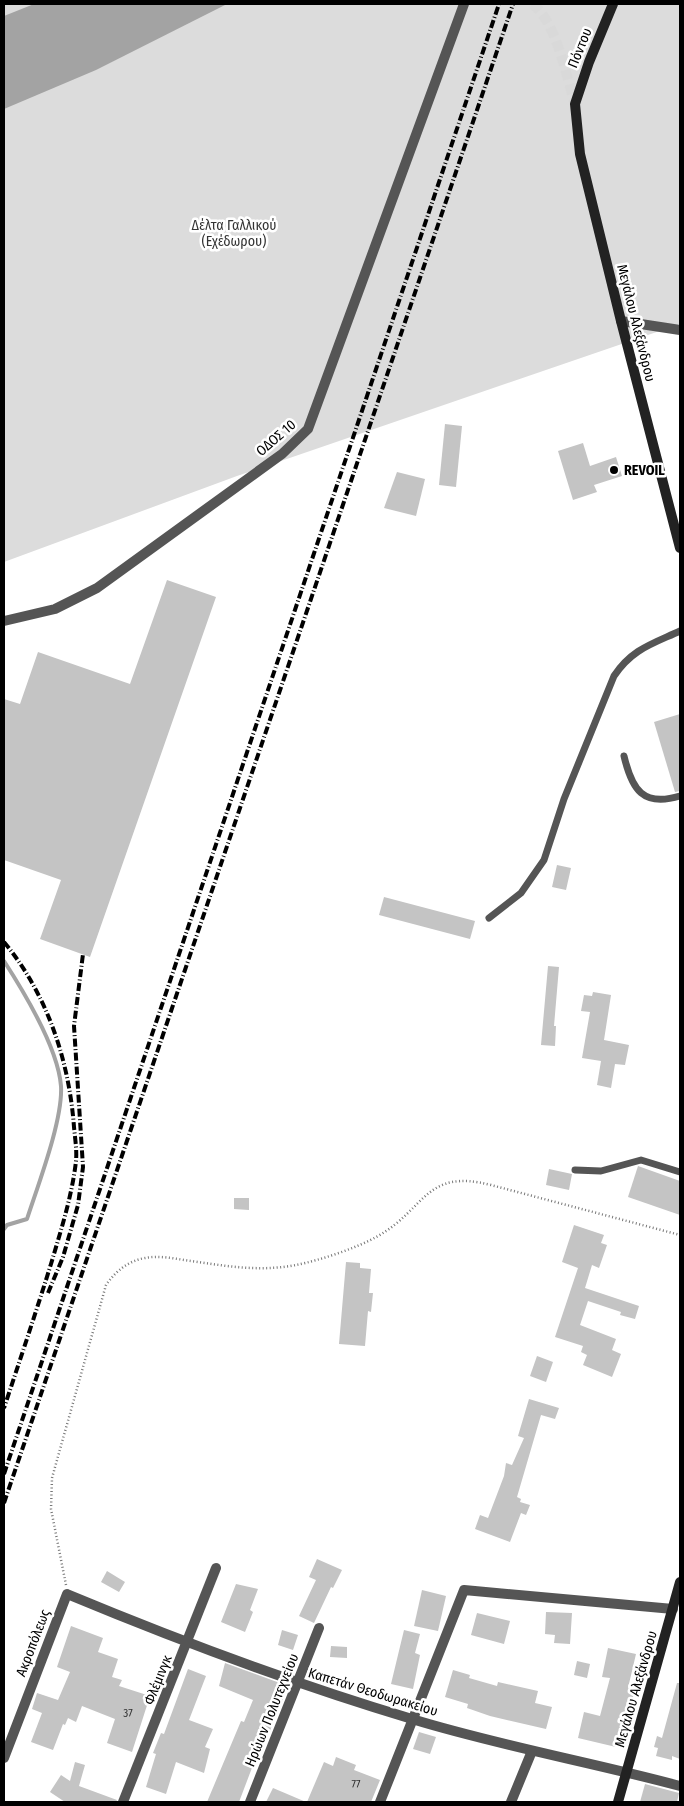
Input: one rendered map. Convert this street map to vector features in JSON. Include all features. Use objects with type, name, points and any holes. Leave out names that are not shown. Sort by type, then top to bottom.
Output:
[{"type":"street","name":"ΟΔΟΣ 10","points":[[4,621],[55,609],[96,588],[282,454],[308,429],[464,4]]},
{"type":"street","name":"Πόντου","points":[[575,104],[589,62],[613,4]]},
{"type":"street","name":"Μεγάλου Αλεξάνδρου","points":[[575,104],[580,154],[620,321],[678,532],[680,548]]},
{"type":"street","points":[[620,321],[680,330]]},
{"type":"street","name":"Φλέμινγκ","points":[[122,1802],[216,1568]]},
{"type":"street","name":"Μεγάλου Αλεξάνδρου","points":[[618,1802],[679,1593],[680,1582]]},
{"type":"street","points":[[380,1802],[464,1590],[673,1609]]},
{"type":"street","name":"Καπετάν Θεοδωρακείου","points":[[67,1594],[187,1644],[298,1683],[414,1720],[532,1751],[680,1786]]},
{"type":"street","name":"Ακροπόλεως","points":[[4,1758],[67,1594]]},
{"type":"street","name":"Ηρώων Πολυτεχνείου","points":[[250,1802],[319,1628]]},
{"type":"street","points":[[511,1802],[532,1751]]},
{"type":"lane","points":[[489,918],[520,893],[544,860],[564,799],[614,676],[626,660],[637,650],[680,632]]},
{"type":"lane","points":[[624,756],[628,773],[636,789],[642,795],[664,799],[680,796]]},
{"type":"lane","points":[[575,1170],[601,1171],[641,1160],[680,1172]]},
{"type":"path","points":[[67,1594],[51,1509],[52,1478],[106,1285],[116,1272],[129,1263],[146,1258],[164,1258],[255,1269],[298,1265],[350,1248],[380,1235],[428,1192],[443,1183],[459,1180],[491,1185],[680,1235]]},
{"type":"green space","name":"Δέλτα Γαλλικού (Εχέδωρου)","points":[[4,4],[680,4],[680,324],[237,476],[4,562]]},
{"type":"shaded area","points":[[34,4],[227,4],[96,70],[4,109],[4,16]]},
{"type":"building","points":[[445,424],[462,426],[456,487],[439,485]]},
{"type":"building","points":[[583,443],[590,466],[616,457],[622,476],[594,485],[597,492],[573,500],[558,451]]},
{"type":"building","points":[[397,472],[425,479],[416,516],[384,508]]},
{"type":"building","points":[[167,580],[216,597],[90,957],[40,939],[61,880],[4,860],[4,699],[20,704],[38,652],[130,684]]},
{"type":"building","points":[[680,714],[680,791],[675,792],[654,722]]},
{"type":"building","points":[[557,865],[571,868],[566,890],[552,887]]},
{"type":"building","points":[[384,897],[475,921],[470,939],[379,915]]},
{"type":"building","points":[[548,966],[559,967],[554,1026],[556,1026],[555,1046],[541,1045]]},
{"type":"building","points":[[593,992],[611,995],[604,1040],[629,1045],[625,1065],[615,1064],[611,1088],[597,1085],[601,1061],[582,1058],[590,1012],[581,1011],[584,995],[592,996]]},
{"type":"building","points":[[638,1166],[680,1181],[680,1215],[628,1197]]},
{"type":"building","points":[[549,1169],[572,1174],[569,1190],[546,1185]]},
{"type":"building","points":[[234,1198],[249,1198],[249,1210],[234,1209]]},
{"type":"building","points":[[574,1225],[604,1235],[601,1243],[607,1245],[599,1268],[592,1265],[585,1288],[639,1306],[635,1319],[620,1315],[621,1312],[588,1301],[580,1325],[616,1339],[612,1350],[621,1354],[612,1377],[583,1365],[587,1355],[581,1352],[583,1346],[555,1337],[578,1268],[562,1262]]},
{"type":"building","points":[[346,1262],[360,1263],[360,1268],[371,1269],[369,1293],[373,1293],[371,1312],[368,1311],[365,1346],[339,1344]]},
{"type":"building","points":[[537,1356],[553,1362],[546,1382],[530,1376]]},
{"type":"building","points":[[529,1399],[559,1408],[555,1419],[541,1415],[517,1497],[521,1499],[520,1502],[530,1505],[526,1515],[521,1513],[510,1542],[475,1529],[480,1515],[488,1518],[504,1476],[506,1463],[512,1465],[524,1438],[518,1436]]},
{"type":"building","points":[[317,1559],[342,1570],[333,1588],[331,1587],[314,1623],[299,1616],[316,1580],[309,1577]]},
{"type":"building","points":[[107,1571],[125,1582],[119,1592],[101,1582]]},
{"type":"building","points":[[236,1584],[258,1589],[250,1610],[253,1612],[245,1632],[221,1622]]},
{"type":"building","points":[[422,1590],[446,1596],[438,1631],[414,1626]]},
{"type":"building","points":[[546,1612],[572,1613],[570,1644],[554,1643],[555,1635],[545,1634]]},
{"type":"building","points":[[477,1613],[510,1621],[504,1644],[471,1635]]},
{"type":"building","points":[[71,1626],[103,1638],[98,1652],[118,1659],[112,1677],[122,1680],[119,1686],[150,1696],[132,1752],[107,1743],[115,1719],[82,1706],[76,1722],[68,1718],[65,1725],[63,1724],[53,1750],[31,1742],[42,1713],[32,1709],[37,1693],[58,1700],[70,1672],[57,1667]]},
{"type":"building","points":[[282,1630],[298,1635],[293,1650],[278,1645]]},
{"type":"building","points":[[404,1630],[420,1634],[415,1653],[420,1655],[413,1689],[391,1684]]},
{"type":"building","points":[[331,1646],[347,1647],[347,1658],[330,1657]]},
{"type":"building","points":[[608,1648],[636,1654],[628,1688],[635,1690],[628,1715],[623,1713],[616,1747],[578,1738],[584,1712],[600,1716],[610,1678],[602,1677]]},
{"type":"building","points":[[577,1661],[590,1664],[587,1678],[574,1675]]},
{"type":"building","points":[[225,1663],[288,1686],[269,1733],[266,1731],[239,1802],[207,1802],[241,1721],[244,1722],[253,1700],[219,1686]]},
{"type":"building","points":[[188,1669],[206,1676],[189,1720],[213,1729],[205,1747],[210,1749],[204,1773],[176,1762],[166,1794],[146,1787],[156,1754],[153,1753],[161,1733],[164,1734]]},
{"type":"building","points":[[453,1670],[470,1675],[469,1678],[497,1686],[498,1682],[538,1691],[535,1703],[552,1707],[546,1729],[490,1716],[467,1708],[468,1704],[445,1697]]},
{"type":"building","points":[[677,1683],[680,1683],[680,1759],[672,1756],[672,1760],[656,1756],[658,1748],[654,1747],[657,1736],[662,1738]]},
{"type":"building","points":[[419,1732],[436,1737],[430,1754],[413,1749]]},
{"type":"building","points":[[336,1757],[356,1765],[354,1770],[380,1780],[371,1802],[307,1802],[324,1762],[333,1766]]},
{"type":"building","points":[[75,1762],[85,1765],[79,1786],[117,1800],[116,1802],[65,1802],[50,1792],[61,1775],[70,1781]]},
{"type":"building","points":[[645,1784],[679,1793],[677,1802],[640,1802]]},
{"type":"building","points":[[273,1788],[306,1802],[266,1802]]},
{"type":"waterway","points":[[4,961],[30,1004],[47,1038],[59,1071],[61,1086],[61,1100],[54,1134],[27,1219],[7,1225],[4,1229]]},
{"type":"tunnel","points":[[532,4],[548,22],[554,35],[575,104]]},
{"type":"railway","points":[[4,1474],[499,4]]},
{"type":"railway","points":[[4,1503],[513,4]]},
{"type":"railway","points":[[4,942],[32,983],[53,1029],[67,1077],[76,1153],[72,1187],[62,1226],[4,1408]]},
{"type":"railway","points":[[48,1293],[63,1257],[78,1205],[83,1167],[74,1026],[83,954]]},
{"type":"place","name":"REVOIL","points":[[614,470]]}]
